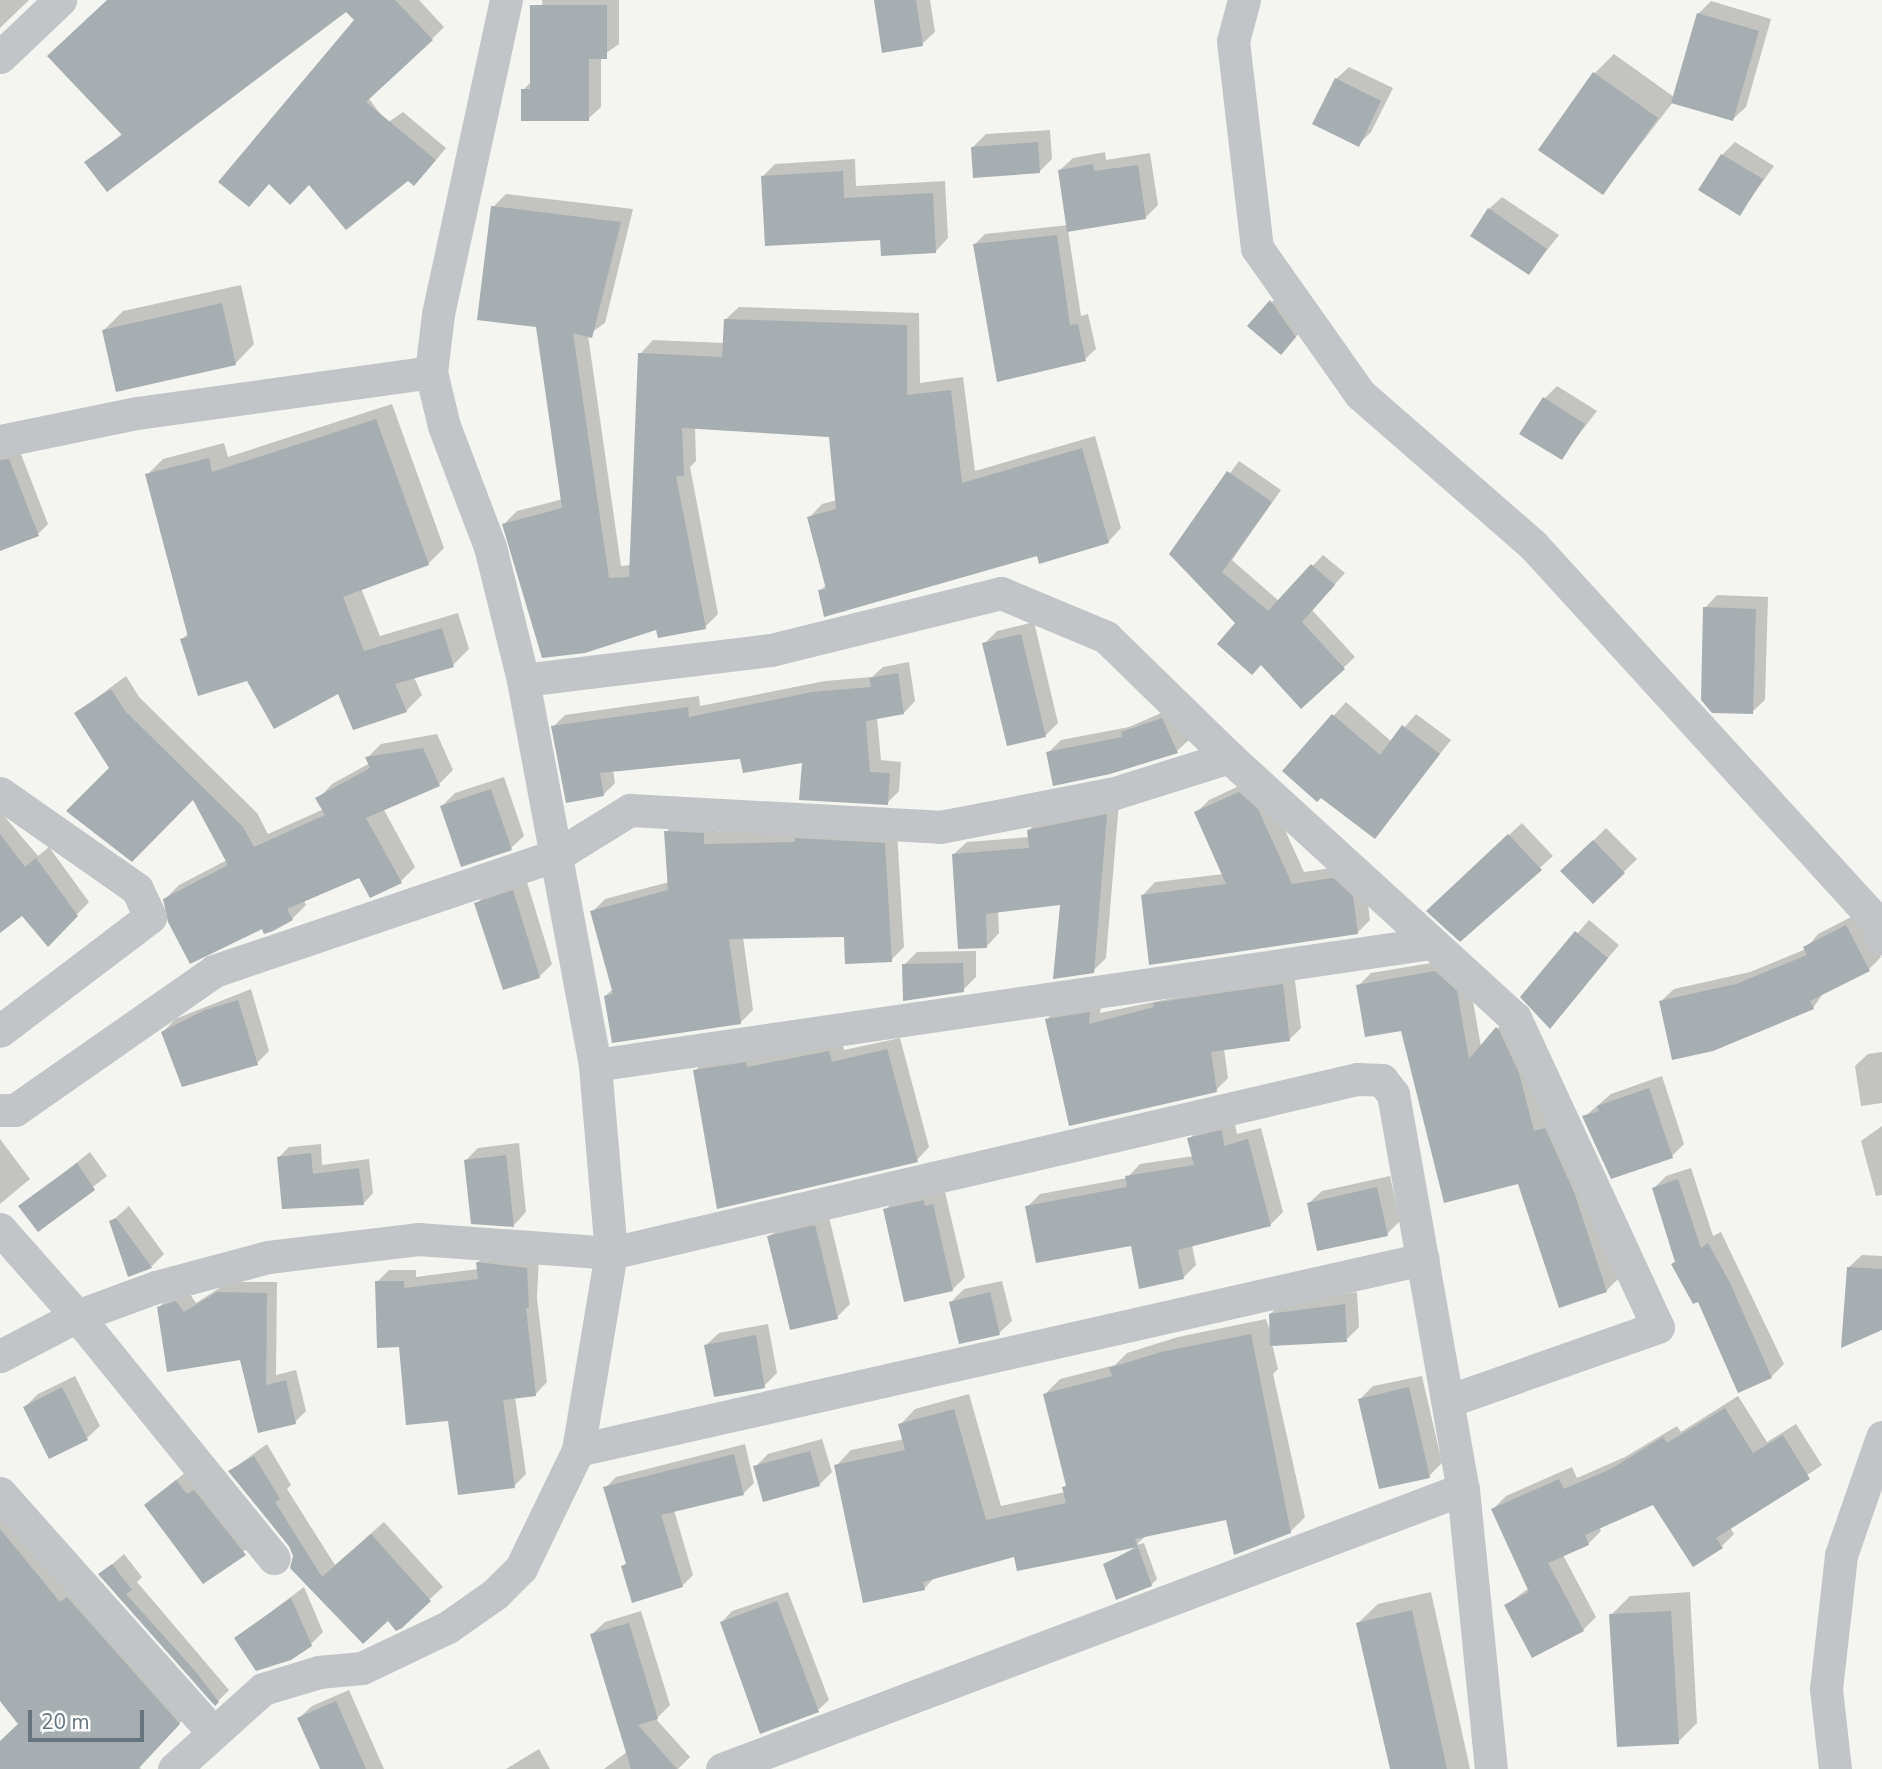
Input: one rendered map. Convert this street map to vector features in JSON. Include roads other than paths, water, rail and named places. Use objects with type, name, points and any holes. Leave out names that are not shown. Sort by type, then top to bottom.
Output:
[{"type":"street","points":[[0,57],[61,0]]},
{"type":"street","points":[[174,1769],[263,1689],[319,1672],[362,1668],[448,1627],[495,1594],[522,1568],[578,1450],[611,1253],[595,1065],[523,680],[490,547],[444,426],[431,372],[438,314],[506,0]]},
{"type":"street","points":[[1244,0],[1233,41],[1257,248],[1360,394],[1533,545],[1878,922],[1882,939]]},
{"type":"street","points":[[0,441],[137,413],[431,372]]},
{"type":"street","points":[[523,680],[771,650],[1001,593],[1107,637],[1229,757],[1515,1018],[1658,1327],[1448,1401]]},
{"type":"street","points":[[0,1110],[15,1110],[214,971],[557,855],[630,810],[940,827],[1115,793],[1229,757]]},
{"type":"street","points":[[0,793],[137,889],[150,917],[0,1031]]},
{"type":"street","points":[[595,1065],[1432,943]]},
{"type":"street","points":[[0,1356],[77,1316],[156,1287],[268,1257],[418,1240],[611,1253],[1357,1079],[1382,1080],[1393,1094],[1463,1489],[1491,1769]]},
{"type":"street","points":[[0,1228],[77,1316],[274,1558]]},
{"type":"street","points":[[578,1450],[1423,1259]]},
{"type":"street","points":[[1835,1769],[1826,1689],[1841,1555],[1882,1437]]},
{"type":"street","points":[[722,1769],[1463,1489]]},
{"type":"street","points":[[0,1493],[214,1732]]}]
